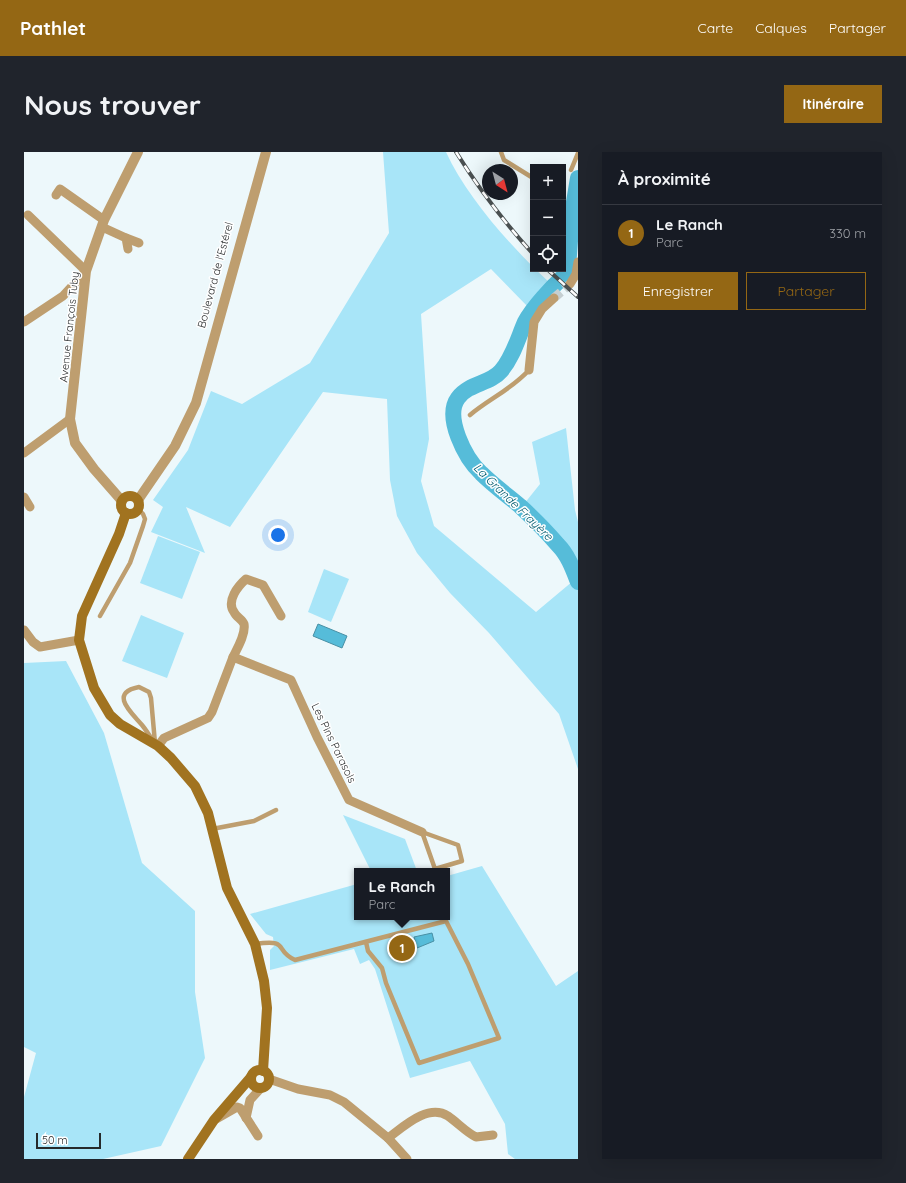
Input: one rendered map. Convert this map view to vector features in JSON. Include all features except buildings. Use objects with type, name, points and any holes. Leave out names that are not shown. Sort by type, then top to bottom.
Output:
[{"type":"main road","points":[[128,496],[134,496],[138,504],[131,514],[126,513],[122,509],[122,501],[128,496]]},
{"type":"main road","points":[[126,513],[119,534],[82,616],[79,640],[94,688],[110,715],[120,724],[156,744],[183,770],[195,786],[208,813],[227,888],[256,944],[265,994],[266,1034],[259,1079],[227,1106],[214,1120],[188,1159]]},
{"type":"street","name":"Avenue François Tuby","points":[[122,501],[94,470],[75,443],[70,419],[86,271],[103,224],[138,152]]},
{"type":"street","name":"Boulevard de l'Estérel","points":[[138,504],[175,446],[196,403],[266,152]]},
{"type":"street","points":[[56,195],[60,189],[103,224],[126,238],[139,243]]},
{"type":"street","points":[[24,322],[63,296],[86,271],[28,216]]},
{"type":"street","points":[[126,238],[128,249]]},
{"type":"street","points":[[570,284],[576,274],[578,262]]},
{"type":"street","points":[[529,370],[534,322],[542,309],[554,298]]},
{"type":"street","points":[[24,453],[70,419]]},
{"type":"street","points":[[24,497],[30,507]]},
{"type":"street","points":[[156,744],[164,738],[208,718],[212,712],[244,627],[243,622],[233,612],[232,600],[238,587],[246,579],[264,585],[281,616]]},
{"type":"street","points":[[24,630],[33,642],[40,647],[79,640]]},
{"type":"street","name":"Les Pins Parasols","points":[[233,657],[292,680],[317,738],[349,800],[422,832]]},
{"type":"street","points":[[246,1118],[250,1100],[259,1079],[330,1095],[344,1102],[388,1138],[407,1159]]},
{"type":"street","points":[[214,1120],[237,1107],[244,1112],[246,1118],[258,1136]]},
{"type":"street","points":[[388,1138],[419,1116],[432,1112],[442,1112],[476,1137],[493,1135]]},
{"type":"lane","name":"Boulevard de l'Estérel","points":[[196,403],[193,400],[261,152]]},
{"type":"lane","points":[[501,152],[504,160],[530,176]]},
{"type":"lane","points":[[570,170],[578,153]]},
{"type":"lane","points":[[470,415],[488,400],[518,383],[529,370]]},
{"type":"lane","points":[[100,616],[130,563],[143,526],[143,514],[138,504]]},
{"type":"lane","points":[[132,688],[144,688],[149,692],[156,744],[126,708],[124,697],[132,688]]},
{"type":"lane","points":[[212,829],[254,821],[276,810]]},
{"type":"lane","name":"Les Pins Parasols","points":[[422,832],[458,845],[462,861],[438,868]]},
{"type":"lane","name":"Les Pins Parasols","points":[[422,832],[435,868]]},
{"type":"lane","points":[[256,944],[274,942],[281,945],[287,956],[295,960],[446,921],[468,964],[499,1038],[419,1063],[389,990],[382,968],[368,951],[366,942]]},
{"type":"shaded area","points":[[383,152],[446,152],[478,205],[506,239],[530,263],[530,272],[539,272],[550,283],[529,308],[491,269],[421,314],[429,439],[421,481],[434,526],[536,612],[573,581],[566,558],[524,504],[540,484],[532,442],[566,428],[575,510],[578,522],[578,769],[559,714],[489,633],[450,593],[417,553],[397,516],[390,480],[387,399],[323,392],[230,527],[186,507],[205,553],[151,532],[163,507],[153,500],[188,450],[211,391],[242,404],[310,363],[389,233]]},
{"type":"shaded area","points":[[158,536],[200,552],[182,599],[140,583]]},
{"type":"shaded area","points":[[324,569],[349,579],[331,622],[308,612]]},
{"type":"shaded area","points":[[141,615],[184,633],[167,678],[122,661]]},
{"type":"shaded area","points":[[318,624],[347,636],[342,648],[313,636]]},
{"type":"shaded area","points":[[66,661],[104,733],[142,863],[195,911],[195,992],[205,1058],[161,1146],[103,1159],[24,1159],[24,1097],[36,1053],[24,1047],[24,663]]},
{"type":"shaded area","points":[[343,815],[405,839],[416,868],[370,868]]},
{"type":"shaded area","points":[[482,866],[556,986],[578,971],[578,1159],[515,1159],[508,1154],[505,1124],[470,1061],[410,1078],[375,969],[369,960],[360,964],[354,949],[270,970],[270,950],[274,946],[273,937],[266,934],[250,914],[354,885],[354,920],[450,920],[450,875]]},
{"type":"shaded area","points":[[432,933],[434,941],[417,948],[414,937]]},
{"type":"waterway","name":"La Grande Frayère","points":[[578,178],[572,214],[568,268],[564,276],[528,316],[512,354],[505,366],[491,379],[474,386],[463,393],[458,398],[454,406],[453,416],[458,437],[463,448],[475,466],[490,482],[520,506],[540,525],[562,549],[578,582]]},
{"type":"tunnel","points":[[554,298],[570,284]]},
{"type":"railway","points":[[456,152],[492,205],[530,251]]},
{"type":"railway","points":[[550,272],[578,297]]},
{"type":"place","name":"Le Ranch","points":[[402,948]]}]
